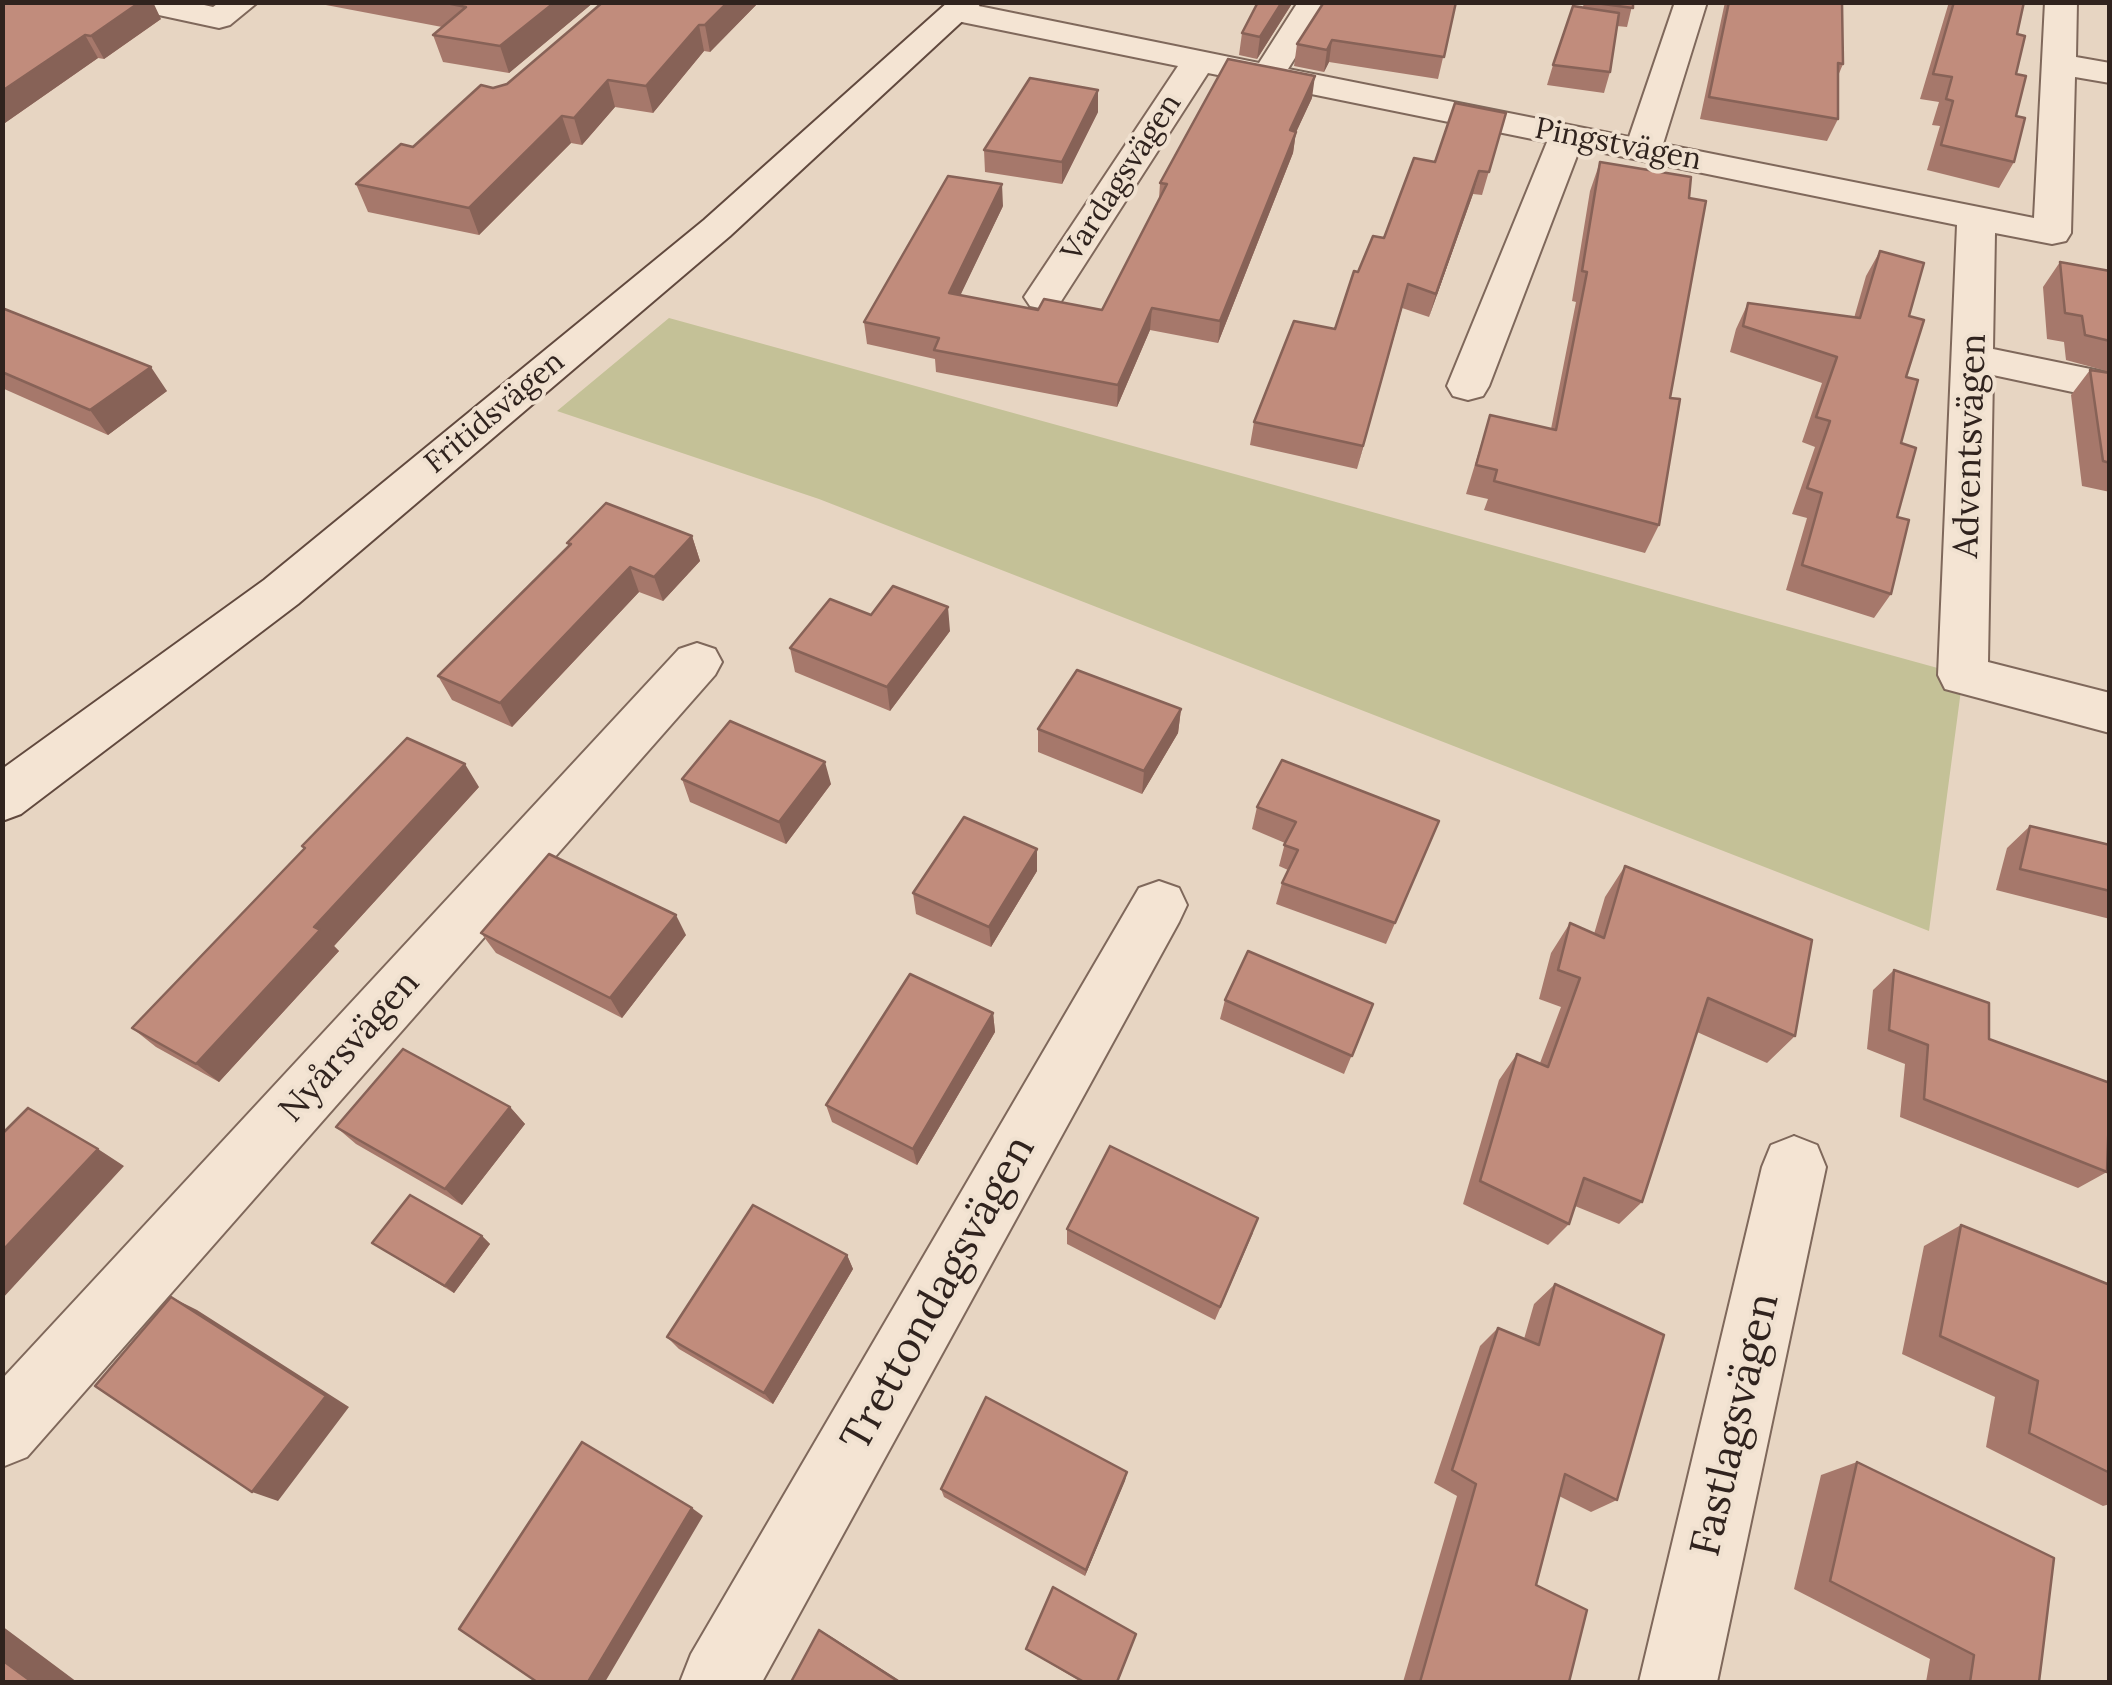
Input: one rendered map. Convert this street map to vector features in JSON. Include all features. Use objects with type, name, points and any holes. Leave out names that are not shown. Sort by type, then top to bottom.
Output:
[{"type":"street","points":[[142,2],[231,10]]},
{"type":"street","points":[[1268,74],[1314,2]]},
{"type":"street","points":[[1643,150],[1691,2]]},
{"type":"street","name":"Pingstvägen","points":[[962,7],[1199,60],[2052,233],[2062,2]]},
{"type":"street","name":"Fritidsvägen","points":[[2,799],[280,592],[717,228],[962,7]]},
{"type":"street","name":"Vardagsvägen","points":[[1044,297],[1199,60]]},
{"type":"street","points":[[2060,64],[2110,73]]},
{"type":"street","points":[[1468,386],[1566,135]]},
{"type":"street","name":"Adventsvägen","points":[[1976,218],[1963,675],[2110,713]]},
{"type":"street","points":[[1974,358],[2110,387]]},
{"type":"street","name":"Nyårsvägen","points":[[2,1432],[696,662]]},
{"type":"street","name":"Trettondagsvägen","points":[[720,1682],[1158,905]]},
{"type":"street","name":"Fastlagsvägen","points":[[1678,1682],[1794,1167]]},
{"type":"shaded area","points":[[669,318],[1963,675],[1929,931],[819,499],[557,411]]},
{"type":"building","points":[[2,2],[140,2],[2,91]]},
{"type":"building","points":[[441,2],[555,2],[500,46],[433,35],[466,7]]},
{"type":"building","points":[[603,2],[728,2],[705,25],[699,25],[646,86],[608,80],[574,118],[562,116],[469,208],[356,184],[401,144],[413,147],[481,85],[493,88],[507,84]]},
{"type":"building","points":[[1258,2],[1282,2],[1260,37],[1242,33]]},
{"type":"building","points":[[1324,2],[1456,2],[1444,57],[1332,40],[1327,50],[1297,44]]},
{"type":"building","points":[[1588,2],[1633,2],[1633,8]]},
{"type":"building","points":[[1729,2],[1842,2],[1843,64],[1838,63],[1838,119],[1709,97]]},
{"type":"building","points":[[1954,2],[2024,2],[2017,34],[2025,36],[2016,74],[2026,76],[2016,116],[2025,118],[2014,162],[1941,145],[1953,101],[1946,99],[1952,77],[1933,74]]},
{"type":"building","points":[[1573,6],[1619,13],[1610,72],[1553,65]]},
{"type":"building","points":[[1228,59],[1315,76],[1290,130],[1296,132],[1220,321],[1152,308],[1118,385],[934,350],[939,338],[864,322],[948,176],[1002,184],[949,293],[1038,310],[1044,299],[1102,310],[1167,184],[1160,183]]},
{"type":"building","points":[[1030,78],[1098,90],[1062,162],[984,150]]},
{"type":"building","points":[[1455,103],[1506,113],[1489,172],[1479,171],[1436,294],[1408,284],[1363,446],[1254,422],[1294,321],[1335,329],[1354,271],[1358,272],[1373,236],[1384,238],[1414,158],[1435,162]]},
{"type":"building","points":[[1600,162],[1691,177],[1689,198],[1706,201],[1670,398],[1680,399],[1659,525],[1494,481],[1497,470],[1476,465],[1490,415],[1556,430],[1587,272],[1582,271]]},
{"type":"building","points":[[1880,251],[1924,263],[1909,316],[1924,320],[1906,377],[1918,380],[1901,443],[1916,448],[1897,517],[1909,520],[1891,594],[1802,565],[1822,493],[1807,488],[1830,421],[1816,417],[1837,357],[1743,326],[1748,303],[1860,318]]},
{"type":"building","points":[[2060,262],[2110,271],[2110,341],[2085,335],[2082,316],[2065,313]]},
{"type":"building","points":[[2,308],[151,367],[90,410],[2,372]]},
{"type":"building","points":[[2090,370],[2110,373],[2110,463],[2103,461]]},
{"type":"building","points":[[606,503],[692,536],[654,577],[630,567],[500,703],[438,676],[571,544],[567,543]]},
{"type":"building","points":[[893,586],[948,607],[887,687],[790,648],[830,599],[871,615]]},
{"type":"building","points":[[1077,670],[1181,709],[1144,771],[1038,729]]},
{"type":"building","points":[[730,721],[825,762],[779,822],[682,779]]},
{"type":"building","points":[[407,738],[465,764],[314,927],[320,930],[196,1064],[132,1028],[305,848],[302,846]]},
{"type":"building","points":[[1282,760],[1439,821],[1395,923],[1282,883],[1298,850],[1284,845],[1296,822],[1257,807]]},
{"type":"building","points":[[964,817],[1037,849],[989,927],[913,893]]},
{"type":"building","points":[[2030,826],[2110,845],[2110,891],[2020,869]]},
{"type":"building","points":[[549,854],[676,915],[610,998],[481,933]]},
{"type":"building","points":[[1625,866],[1812,940],[1795,1036],[1708,998],[1642,1202],[1584,1178],[1569,1224],[1480,1181],[1517,1054],[1548,1067],[1580,978],[1558,970],[1570,923],[1604,938]]},
{"type":"building","points":[[1248,951],[1373,1004],[1352,1056],[1225,1000]]},
{"type":"building","points":[[1894,970],[1989,1003],[1989,1039],[2110,1083],[2107,1172],[1924,1099],[1928,1045],[1889,1030]]},
{"type":"building","points":[[910,974],[993,1013],[913,1149],[826,1105]]},
{"type":"building","points":[[403,1049],[510,1107],[445,1189],[336,1127]]},
{"type":"building","points":[[28,1108],[98,1149],[2,1251],[2,1134]]},
{"type":"building","points":[[1110,1146],[1258,1218],[1220,1307],[1067,1229]]},
{"type":"building","points":[[410,1195],[482,1236],[445,1286],[372,1243]]},
{"type":"building","points":[[753,1205],[847,1255],[764,1393],[667,1337]]},
{"type":"building","points":[[1961,1225],[2110,1285],[2110,1473],[2029,1433],[2038,1381],[1940,1336]]},
{"type":"building","points":[[1555,1284],[1664,1335],[1617,1500],[1565,1474],[1536,1585],[1587,1610],[1569,1682],[1420,1682],[1476,1484],[1452,1470],[1498,1328],[1539,1345]]},
{"type":"building","points":[[171,1297],[326,1396],[252,1492],[95,1386]]},
{"type":"building","points":[[986,1397],[1127,1472],[1086,1570],[941,1489]]},
{"type":"building","points":[[582,1442],[692,1508],[588,1682],[537,1682],[459,1629]]},
{"type":"building","points":[[1857,1462],[2054,1558],[2039,1682],[1970,1682],[1974,1655],[1830,1581]]},
{"type":"building","points":[[1053,1587],[1136,1634],[1117,1682],[1084,1682],[1026,1649]]},
{"type":"building","points":[[819,1630],[899,1682],[791,1682]]},
{"type":"building","points":[[2,1660],[32,1682],[2,1682]]}]
